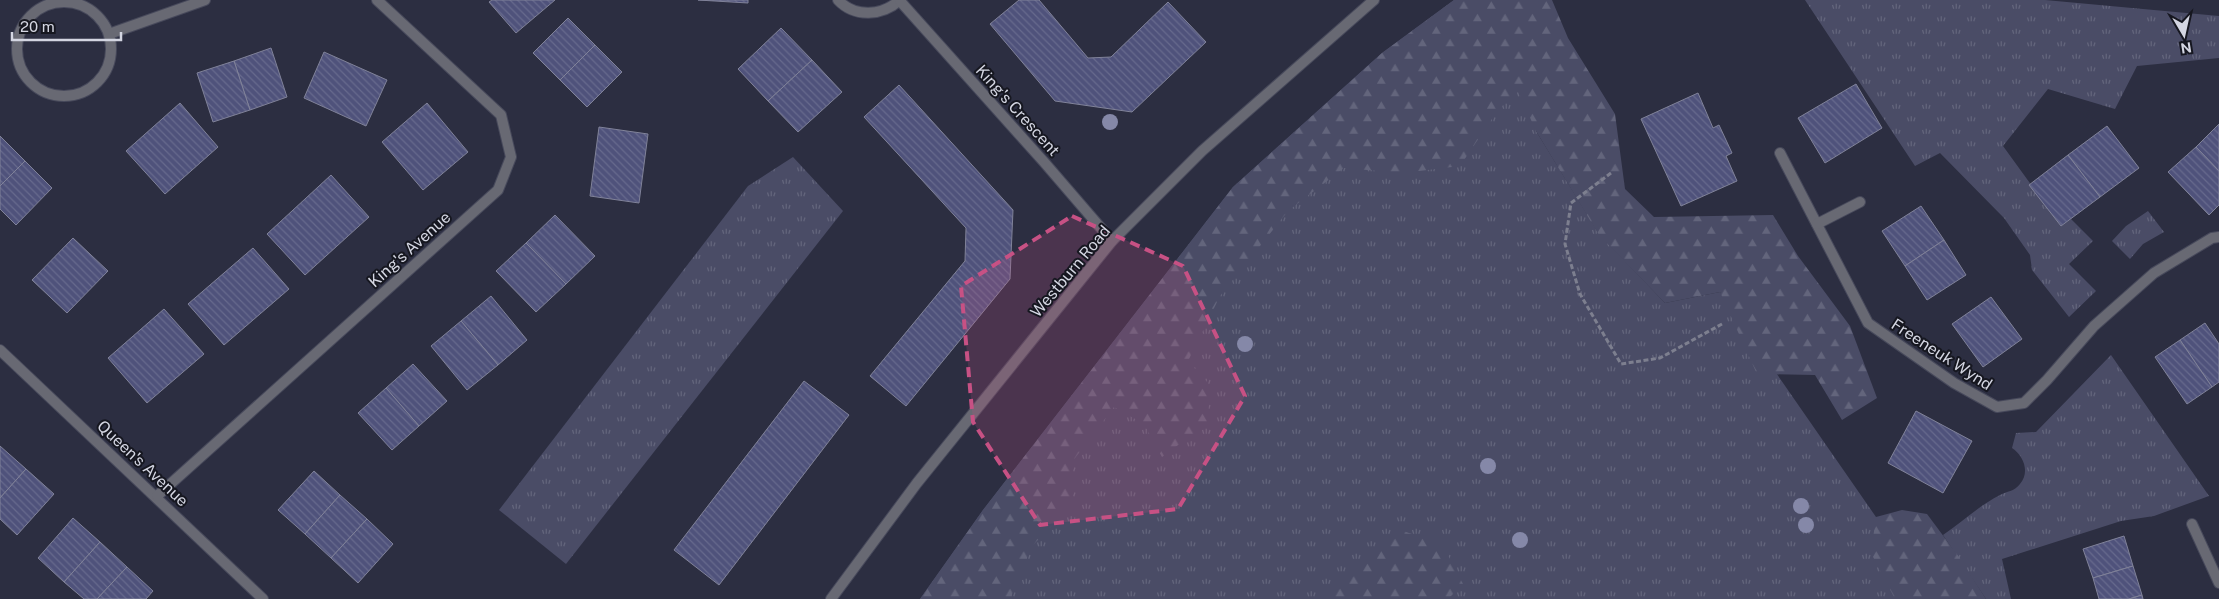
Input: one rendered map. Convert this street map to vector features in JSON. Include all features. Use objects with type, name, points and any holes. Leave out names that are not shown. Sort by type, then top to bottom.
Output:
[{"type":"street","points":[[109,34],[205,0]]},
{"type":"street","name":"King's Avenue","points":[[157,496],[498,190],[511,157],[501,115],[378,0]]},
{"type":"street","name":"King's Crescent","points":[[838,0],[844,6],[863,13],[882,11],[900,1],[1112,241]]},
{"type":"street","name":"Westburn Road","points":[[831,599],[917,483],[1112,241],[1202,151],[1374,0]]},
{"type":"street","points":[[55,2],[78,4],[97,15],[109,34],[110,57],[101,78],[84,92],[61,96],[40,90],[23,74],[16,52],[20,30],[34,12],[55,2]]},
{"type":"street","name":"Freeneuk Wynd","points":[[1780,153],[1868,323],[1954,383],[1997,407],[2024,403],[2047,380],[2094,326],[2154,272],[2212,238],[2219,237]]},
{"type":"street","points":[[1817,224],[1860,202]]},
{"type":"street","name":"Queen's Avenue","points":[[0,350],[157,496],[264,599]]},
{"type":"street","points":[[2192,524],[2219,583]]},
{"type":"path","points":[[1611,173],[1572,203],[1565,244],[1580,294],[1621,364],[1660,358],[1722,324]]},
{"type":"highlighted area","points":[[1072,216],[1183,266],[1245,396],[1178,509],[1040,525],[973,422],[961,286]]},
{"type":"green space","points":[[1454,0],[1522,0],[1536,131],[1599,234],[1665,303],[1720,292],[1904,559],[1934,599],[920,599],[983,510],[1233,187],[1382,53]]},
{"type":"green space","points":[[1454,0],[1552,0],[1568,38],[1615,114],[1625,189],[1654,217],[1773,215],[1798,256],[1850,326],[1877,398],[1842,420],[1815,375],[1757,374],[1720,292],[1665,303],[1599,235],[1536,131],[1518,91],[1498,110],[1460,166],[1403,173],[1344,168],[1288,211],[1220,296],[1188,361],[1208,383],[1209,422],[1162,457],[1144,424],[1114,407],[1072,462],[1072,505],[1032,546],[1010,599],[920,599],[983,510],[1233,187],[1382,53]]},
{"type":"green space","points":[[1805,0],[2045,0],[2219,16],[2219,58],[2137,66],[2115,109],[2048,89],[2003,146],[2061,226],[2071,219],[2093,241],[2069,264],[2096,291],[2069,317],[2032,270],[2030,255],[2004,218],[1940,153],[1915,166]]},
{"type":"green space","points":[[793,157],[843,211],[566,564],[499,510],[748,186]]},
{"type":"green space","points":[[2148,211],[2164,232],[2143,244],[2130,259],[2112,241],[2126,226]]},
{"type":"green space","points":[[2111,355],[2209,496],[2154,516],[2121,521],[2002,559],[2011,599],[1986,599],[1943,535],[1985,504],[2018,487],[2025,474],[2025,469],[2020,455],[2012,448],[2016,433],[2036,432]]},
{"type":"green space","points":[[1902,510],[1927,514],[1959,557],[1986,599],[1895,599],[1871,553],[1876,517]]},
{"type":"green space","points":[[1400,530],[1442,544],[1463,584],[1448,599],[1316,599]]},
{"type":"building","points":[[492,0],[555,0],[516,33],[489,2]]},
{"type":"building","points":[[698,0],[748,0],[748,3]]},
{"type":"building","points":[[1019,0],[1039,0],[1088,58],[1111,57],[1168,2],[1206,42],[1132,112],[1055,101],[990,24]]},
{"type":"building","points":[[568,18],[595,45],[560,80],[533,53]]},
{"type":"building","points":[[781,28],[812,60],[768,101],[738,69]]},
{"type":"building","points":[[595,45],[622,72],[587,107],[560,80]]},
{"type":"building","points":[[271,48],[287,97],[250,110],[234,61]]},
{"type":"building","points":[[324,52],[387,80],[366,126],[304,98]]},
{"type":"building","points":[[812,60],[842,92],[798,132],[768,101]]},
{"type":"building","points":[[234,61],[250,110],[213,122],[197,73]]},
{"type":"building","points":[[1856,84],[1882,128],[1825,163],[1798,118]]},
{"type":"building","points":[[899,85],[1013,210],[1010,279],[906,406],[870,376],[965,261],[966,228],[864,117]]},
{"type":"building","points":[[1698,93],[1713,128],[1719,125],[1732,153],[1726,156],[1737,181],[1681,206],[1641,119]]},
{"type":"building","points":[[180,103],[218,147],[165,194],[126,151]]},
{"type":"building","points":[[427,103],[468,152],[423,190],[382,142]]},
{"type":"building","points":[[2219,124],[2219,171],[2196,147]]},
{"type":"building","points":[[2107,126],[2139,168],[2100,197],[2068,155]]},
{"type":"building","points":[[599,127],[648,134],[639,203],[590,196]]},
{"type":"building","points":[[0,136],[25,161],[0,186]]},
{"type":"building","points":[[2196,147],[2219,171],[2219,205],[2209,215],[2168,172]]},
{"type":"building","points":[[2068,155],[2100,197],[2061,226],[2029,185]]},
{"type":"building","points":[[25,161],[52,188],[16,225],[0,209],[0,186]]},
{"type":"building","points":[[331,175],[369,217],[305,275],[267,234]]},
{"type":"building","points":[[1921,206],[1944,240],[1905,266],[1882,231]]},
{"type":"building","points":[[555,215],[595,256],[566,284],[526,243]]},
{"type":"building","points":[[73,238],[108,271],[67,313],[32,280]]},
{"type":"building","points":[[1944,240],[1966,275],[1927,300],[1905,266]]},
{"type":"building","points":[[526,243],[566,284],[536,312],[496,271]]},
{"type":"building","points":[[253,248],[289,289],[224,345],[188,304]]},
{"type":"building","points":[[491,296],[527,340],[498,365],[461,321]]},
{"type":"building","points":[[1991,297],[2022,339],[1983,367],[1952,324]]},
{"type":"building","points":[[164,309],[204,354],[147,403],[108,358]]},
{"type":"building","points":[[461,321],[498,365],[467,390],[431,346]]},
{"type":"building","points":[[2205,323],[2219,344],[2219,382],[2212,387],[2180,340]]},
{"type":"building","points":[[2180,340],[2212,387],[2187,404],[2155,357]]},
{"type":"building","points":[[413,364],[447,401],[419,426],[386,388]]},
{"type":"building","points":[[804,381],[849,415],[719,585],[674,550]]},
{"type":"building","points":[[386,388],[419,426],[392,450],[358,413]]},
{"type":"building","points":[[1916,411],[1972,441],[1943,493],[1888,463]]},
{"type":"building","points":[[0,446],[26,469],[0,498]]},
{"type":"building","points":[[26,469],[54,494],[17,535],[0,519],[0,498]]},
{"type":"building","points":[[314,471],[340,495],[305,534],[278,510]]},
{"type":"building","points":[[340,495],[367,519],[331,558],[305,534]]},
{"type":"building","points":[[73,518],[100,542],[64,582],[38,558]]},
{"type":"building","points":[[367,519],[393,544],[358,583],[331,558]]},
{"type":"building","points":[[2124,536],[2133,566],[2093,578],[2083,549]]},
{"type":"building","points":[[100,542],[127,567],[97,599],[84,599],[64,582]]},
{"type":"building","points":[[2133,566],[2142,595],[2129,599],[2099,599],[2093,578]]},
{"type":"building","points":[[127,567],[153,591],[146,599],[97,599]]},
{"type":"building","points":[[2142,595],[2143,599],[2129,599]]}]
